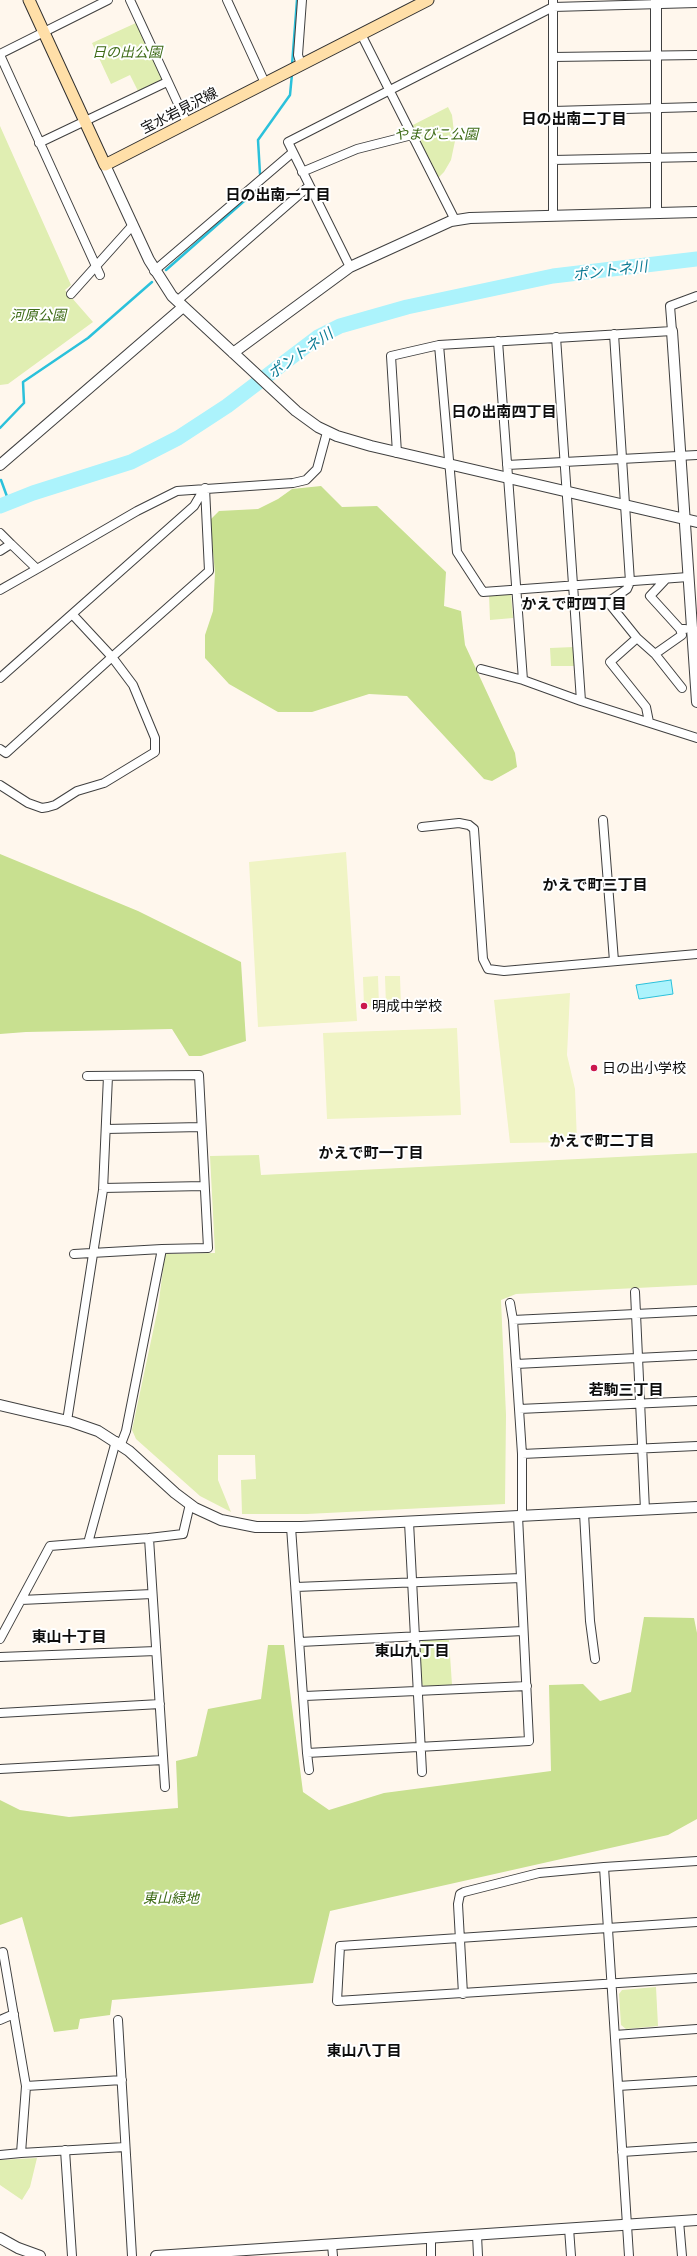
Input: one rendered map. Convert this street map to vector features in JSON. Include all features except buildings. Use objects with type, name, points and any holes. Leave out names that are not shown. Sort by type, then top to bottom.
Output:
[{"type":"main road","points":[[29,0],[105,165]]},
{"type":"main road","name":"宝水岩見沢線","points":[[105,165],[362,34],[421,2]]},
{"type":"street","points":[[98,271],[0,54],[108,0]]},
{"type":"street","points":[[130,0],[187,123]]},
{"type":"street","points":[[299,66],[298,55],[302,0]]},
{"type":"street","points":[[229,1],[265,83]]},
{"type":"street","points":[[656,2],[656,213]]},
{"type":"street","points":[[350,267],[292,153],[288,142],[390,91],[553,3],[697,3]]},
{"type":"street","points":[[552,216],[553,3]]},
{"type":"street","points":[[362,34],[455,220]]},
{"type":"street","points":[[553,57],[697,55]]},
{"type":"street","points":[[39,143],[167,82]]},
{"type":"street","points":[[553,111],[697,107]]},
{"type":"street","points":[[302,172],[357,149],[412,135]]},
{"type":"street","points":[[154,271],[292,153]]},
{"type":"street","points":[[553,160],[697,157]]},
{"type":"street","points":[[105,165],[154,271],[180,304],[296,411],[327,432],[348,440],[397,452],[697,522]]},
{"type":"street","points":[[0,465],[309,186]]},
{"type":"street","points":[[233,353],[350,267],[455,220],[697,212]]},
{"type":"street","points":[[71,294],[98,271],[132,226]]},
{"type":"street","points":[[697,296],[670,306],[697,702]]},
{"type":"street","points":[[397,452],[391,356],[439,345],[672,331]]},
{"type":"street","points":[[614,334],[630,582],[627,589],[608,602],[637,638],[655,654],[682,688]]},
{"type":"street","points":[[556,337],[581,701]]},
{"type":"street","points":[[498,341],[523,680]]},
{"type":"street","points":[[439,345],[448,464],[457,552],[483,592],[688,577]]},
{"type":"street","points":[[0,590],[170,494],[184,490],[293,483],[306,480],[318,468],[327,432]]},
{"type":"street","points":[[507,465],[697,454]]},
{"type":"street","points":[[0,678],[73,615],[194,506],[205,488]]},
{"type":"street","points":[[0,749],[6,753],[209,571],[205,488]]},
{"type":"street","points":[[0,533],[37,569]]},
{"type":"street","points":[[0,552],[11,544]]},
{"type":"street","points":[[655,654],[682,634],[680,629],[650,596],[666,579]]},
{"type":"street","points":[[0,785],[28,803],[42,808],[48,807],[55,805],[77,791],[104,783],[155,752],[155,738],[133,685],[112,657],[73,615]]},
{"type":"street","points":[[680,629],[692,630]]},
{"type":"street","points":[[637,638],[610,662],[646,706],[649,722]]},
{"type":"street","points":[[481,669],[523,680],[581,701],[697,738]]},
{"type":"street","points":[[603,820],[614,961]]},
{"type":"street","points":[[422,827],[459,823],[469,825],[474,829],[483,959],[488,969],[504,971],[697,954]]},
{"type":"street","points":[[74,1254],[208,1248],[199,1075],[86,1076]]},
{"type":"street","points":[[67,1421],[103,1188],[108,1076]]},
{"type":"street","points":[[106,1129],[201,1127]]},
{"type":"street","points":[[103,1188],[204,1186]]},
{"type":"street","points":[[88,1543],[118,1443],[126,1431],[162,1249]]},
{"type":"street","points":[[634,1292],[645,1510]]},
{"type":"street","points":[[307,1753],[529,1741],[521,1578],[520,1516],[522,1454],[513,1320],[510,1303]]},
{"type":"street","points":[[513,1320],[697,1311]]},
{"type":"street","points":[[516,1364],[697,1355]]},
{"type":"street","points":[[519,1409],[697,1401]]},
{"type":"street","points":[[0,1405],[67,1421],[98,1431],[118,1443],[190,1504],[221,1520],[245,1526],[291,1527],[697,1507]]},
{"type":"street","points":[[522,1454],[642,1450],[697,1446]]},
{"type":"street","points":[[0,1640],[50,1546],[183,1534],[190,1504]]},
{"type":"street","points":[[584,1513],[590,1621],[595,1659]]},
{"type":"street","points":[[409,1522],[422,1772]]},
{"type":"street","points":[[291,1527],[305,1696],[309,1770]]},
{"type":"street","points":[[149,1538],[165,1787]]},
{"type":"street","points":[[296,1587],[521,1578]]},
{"type":"street","points":[[21,1600],[152,1594]]},
{"type":"street","points":[[300,1642],[523,1631]]},
{"type":"street","points":[[0,1657],[156,1650]]},
{"type":"street","points":[[305,1696],[526,1686]]},
{"type":"street","points":[[0,1714],[160,1704]]},
{"type":"street","points":[[0,1769],[163,1760]]},
{"type":"street","points":[[463,1994],[458,1898],[464,1892],[552,1870],[697,1861]]},
{"type":"street","points":[[604,1867],[629,2256]]},
{"type":"street","points":[[697,1922],[340,1946],[337,2002],[697,1978]]},
{"type":"street","points":[[0,1953],[3,1952],[26,2086],[21,2153]]},
{"type":"street","points":[[0,2020],[14,2014]]},
{"type":"street","points":[[118,2020],[132,2256]]},
{"type":"street","points":[[615,2035],[697,2029]]},
{"type":"street","points":[[26,2086],[122,2080]]},
{"type":"street","points":[[618,2086],[697,2080]]},
{"type":"street","points":[[0,2155],[125,2147]]},
{"type":"street","points":[[622,2152],[697,2147]]},
{"type":"street","points":[[65,2150],[72,2256]]},
{"type":"street","points":[[156,2256],[190,2255],[697,2220]]},
{"type":"street","points":[[679,2221],[682,2256]]},
{"type":"street","points":[[569,2228],[571,2256]]},
{"type":"street","points":[[477,2235],[478,2256]]},
{"type":"street","points":[[0,2238],[17,2252],[40,2256]]},
{"type":"street","points":[[431,2238],[431,2256]]},
{"type":"street","points":[[332,2244],[333,2256]]},
{"type":"green space","name":"日の出公園","points":[[138,22],[165,81],[139,93],[130,75],[111,84],[92,43]]},
{"type":"green space","name":"やまびこ公園","points":[[448,107],[452,115],[455,141],[451,160],[444,172],[437,179],[411,126]]},
{"type":"green space","name":"河原公園","points":[[0,126],[71,285],[65,290],[93,322],[8,384],[0,385]]},
{"type":"green space","points":[[321,486],[342,507],[377,506],[446,572],[444,606],[461,611],[465,645],[515,753],[517,767],[492,781],[484,779],[407,696],[369,694],[312,712],[278,712],[229,684],[205,658],[205,635],[213,611],[215,573],[210,520],[219,511],[258,509],[278,499],[292,489]]},
{"type":"green space","points":[[489,595],[511,595],[513,618],[490,620]]},
{"type":"green space","points":[[574,647],[574,666],[551,666],[550,648]]},
{"type":"green space","points":[[346,852],[357,1021],[258,1027],[249,862]]},
{"type":"green space","points":[[0,854],[138,911],[241,962],[246,1041],[201,1056],[189,1056],[172,1029],[26,1032],[0,1034]]},
{"type":"green space","points":[[378,976],[379,1006],[364,1007],[363,977]]},
{"type":"green space","points":[[385,976],[400,976],[401,1006],[386,1006]]},
{"type":"green space","points":[[570,993],[567,1055],[575,1089],[577,1142],[510,1143],[494,1000]]},
{"type":"green space","points":[[457,1028],[461,1115],[327,1119],[323,1033]]},
{"type":"green space","points":[[697,1153],[697,1285],[516,1294],[501,1300],[506,1415],[505,1504],[307,1514],[242,1514],[241,1480],[256,1479],[255,1455],[218,1455],[218,1480],[231,1512],[200,1496],[136,1439],[132,1430],[158,1308],[165,1254],[215,1253],[210,1156],[259,1155],[261,1175]]},
{"type":"green space","name":"東山緑地","points":[[644,1617],[694,1618],[697,1633],[697,1819],[668,1835],[330,1911],[313,1983],[112,2000],[110,2015],[80,2019],[78,2029],[54,2032],[22,1917],[0,1925],[0,1800],[20,1810],[69,1817],[178,1808],[176,1761],[197,1756],[208,1709],[261,1699],[268,1645],[284,1645],[303,1792],[329,1810],[384,1793],[551,1771],[549,1685],[583,1684],[600,1701],[631,1692]]},
{"type":"green space","points":[[423,1640],[449,1640],[452,1685],[425,1687],[421,1683],[420,1643]]},
{"type":"green space","points":[[656,1987],[658,2026],[626,2029],[621,2025],[619,1994],[622,1990]]},
{"type":"green space","points":[[37,2158],[30,2187],[22,2200],[0,2185],[0,2160]]},
{"type":"water","points":[[671,980],[673,994],[639,999],[636,985]]},
{"type":"waterway","points":[[292,65],[297,0]]},
{"type":"waterway","points":[[260,174],[258,140],[290,95],[292,74]]},
{"type":"waterway","points":[[166,270],[260,187],[261,184]]},
{"type":"waterway","name":"ポントネ川","points":[[0,506],[33,493],[131,462],[178,438],[227,406],[318,337],[340,326],[407,307],[553,276],[697,259]]},
{"type":"waterway","points":[[0,428],[24,403],[23,382],[88,338],[152,282]]},
{"type":"waterway","points":[[1,480],[9,502]]},
{"type":"place","name":"明成中学校","points":[[364,1006]]},
{"type":"place","name":"日の出小学校","points":[[594,1068]]},
{"type":"district","name":"日の出南二丁目","points":[[574,118]]},
{"type":"district","name":"日の出南一丁目","points":[[278,194]]},
{"type":"district","name":"日の出南四丁目","points":[[504,411]]},
{"type":"district","name":"かえで町四丁目","points":[[574,603]]},
{"type":"district","name":"かえで町三丁目","points":[[595,884]]},
{"type":"district","name":"かえで町二丁目","points":[[602,1140]]},
{"type":"district","name":"かえで町一丁目","points":[[371,1152]]},
{"type":"district","name":"若駒三丁目","points":[[626,1389]]},
{"type":"district","name":"東山十丁目","points":[[69,1636]]},
{"type":"district","name":"東山九丁目","points":[[412,1650]]},
{"type":"district","name":"東山八丁目","points":[[364,2050]]}]
